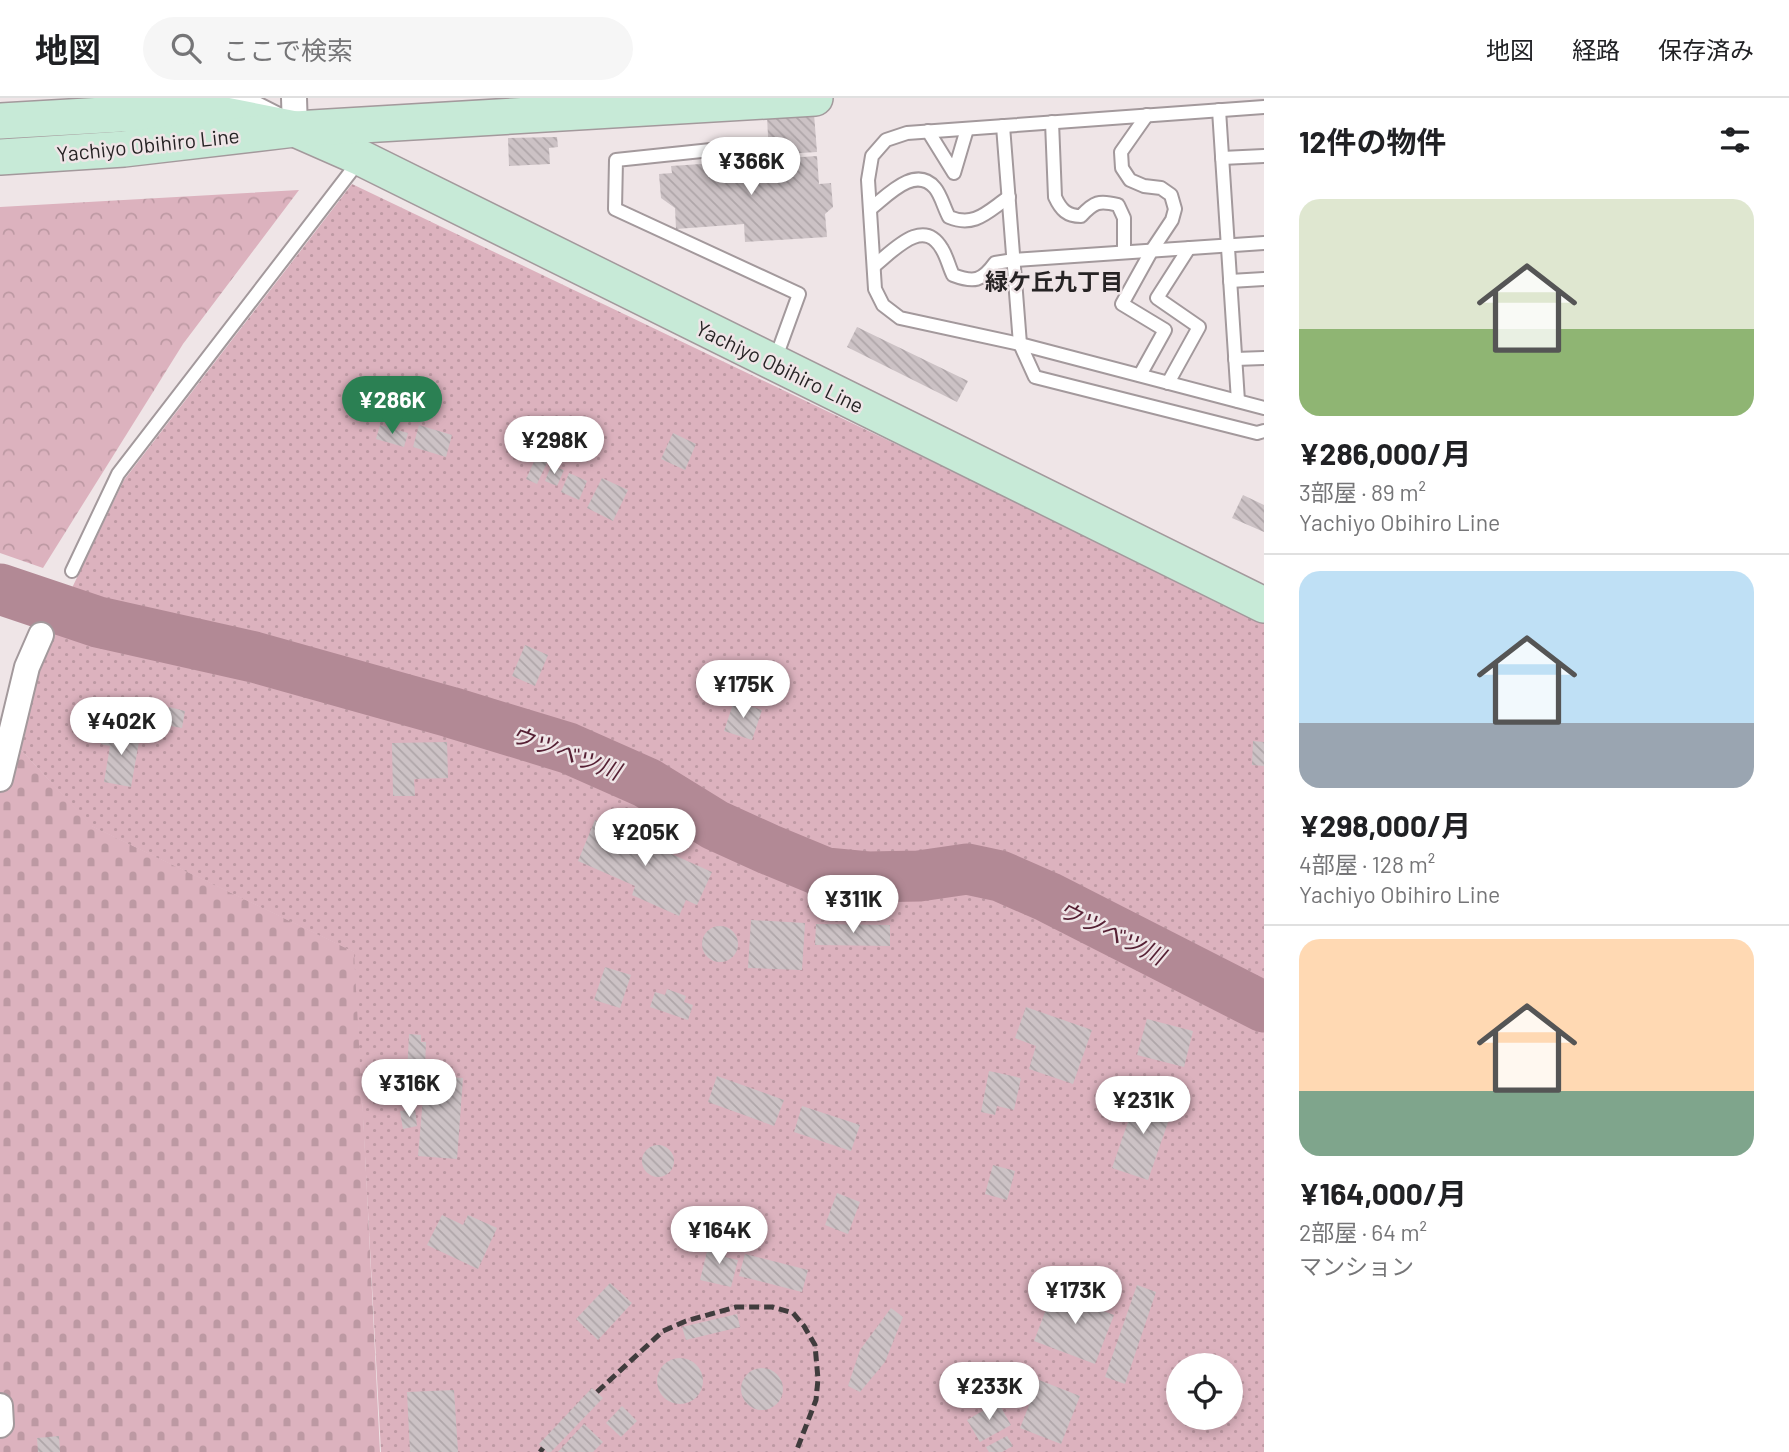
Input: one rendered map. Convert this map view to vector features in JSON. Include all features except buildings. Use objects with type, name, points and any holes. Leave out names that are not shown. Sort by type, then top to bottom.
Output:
[{"type":"main road","points":[[295,113],[815,98]]},
{"type":"main road","name":"Yachiyo Obihiro Line","points":[[0,121],[210,111],[295,113],[361,158],[1264,606]]},
{"type":"main road","name":"Yachiyo Obihiro Line","points":[[0,157],[124,149],[295,113]]},
{"type":"street","points":[[234,98],[295,113]]},
{"type":"street","points":[[0,779],[27,667],[41,635]]},
{"type":"street","points":[[0,1406],[0,1425]]},
{"type":"lane","points":[[1264,107],[907,133],[886,140],[872,156],[868,180],[875,289],[883,305],[900,318],[1020,344],[1264,408]]},
{"type":"lane","points":[[1219,110],[1238,401]]},
{"type":"lane","points":[[1140,375],[1165,330],[1122,304],[1172,220],[1174,209],[1171,195],[1161,188],[1144,186],[1130,180],[1122,169],[1121,152],[1147,116]]},
{"type":"lane","points":[[1052,122],[1055,197],[1060,207],[1066,213],[1081,216],[1100,202],[1118,205],[1124,218],[1124,253]]},
{"type":"lane","points":[[1003,126],[1020,344],[1035,377],[1257,433],[1264,431]]},
{"type":"lane","points":[[928,131],[954,173],[967,129]]},
{"type":"lane","points":[[749,146],[616,160],[615,209],[799,294],[774,362]]},
{"type":"lane","points":[[1222,158],[1264,156]]},
{"type":"lane","points":[[72,570],[118,474],[361,158]]},
{"type":"lane","points":[[870,209],[901,185],[914,179],[927,180],[936,189],[949,217],[960,222],[975,220],[1009,197]]},
{"type":"lane","points":[[874,266],[910,237],[924,234],[934,239],[943,251],[953,275],[975,280],[986,275],[995,263],[1014,260],[1264,243]]},
{"type":"lane","points":[[1168,383],[1199,327],[1157,298],[1189,248]]},
{"type":"lane","points":[[1230,281],[1264,278]]},
{"type":"lane","points":[[1235,359],[1264,358]]},
{"type":"green space","points":[[352,184],[1264,620],[1264,1452],[381,1452],[354,952],[91,826],[11,739],[31,673],[124,480]]},
{"type":"green space","points":[[299,190],[183,344],[43,568],[0,553],[0,207]]},
{"type":"green space","points":[[0,733],[11,739],[92,826],[355,952],[380,1452],[0,1452]]},
{"type":"waterway","name":"ウツベツ川","points":[[0,589],[98,622],[254,657],[568,748],[647,783],[715,825],[826,873],[868,877],[919,876],[967,869],[1000,876],[1048,897],[1264,1007]]},
{"type":"railway","points":[[597,1392],[663,1331],[686,1321],[736,1307],[772,1307],[793,1313],[815,1345],[818,1379],[816,1400],[796,1452]]},
{"type":"railway","points":[[540,1452],[543,1448]]},
{"type":"district","name":"緑ケ丘九丁目","points":[[1054,281]]}]
